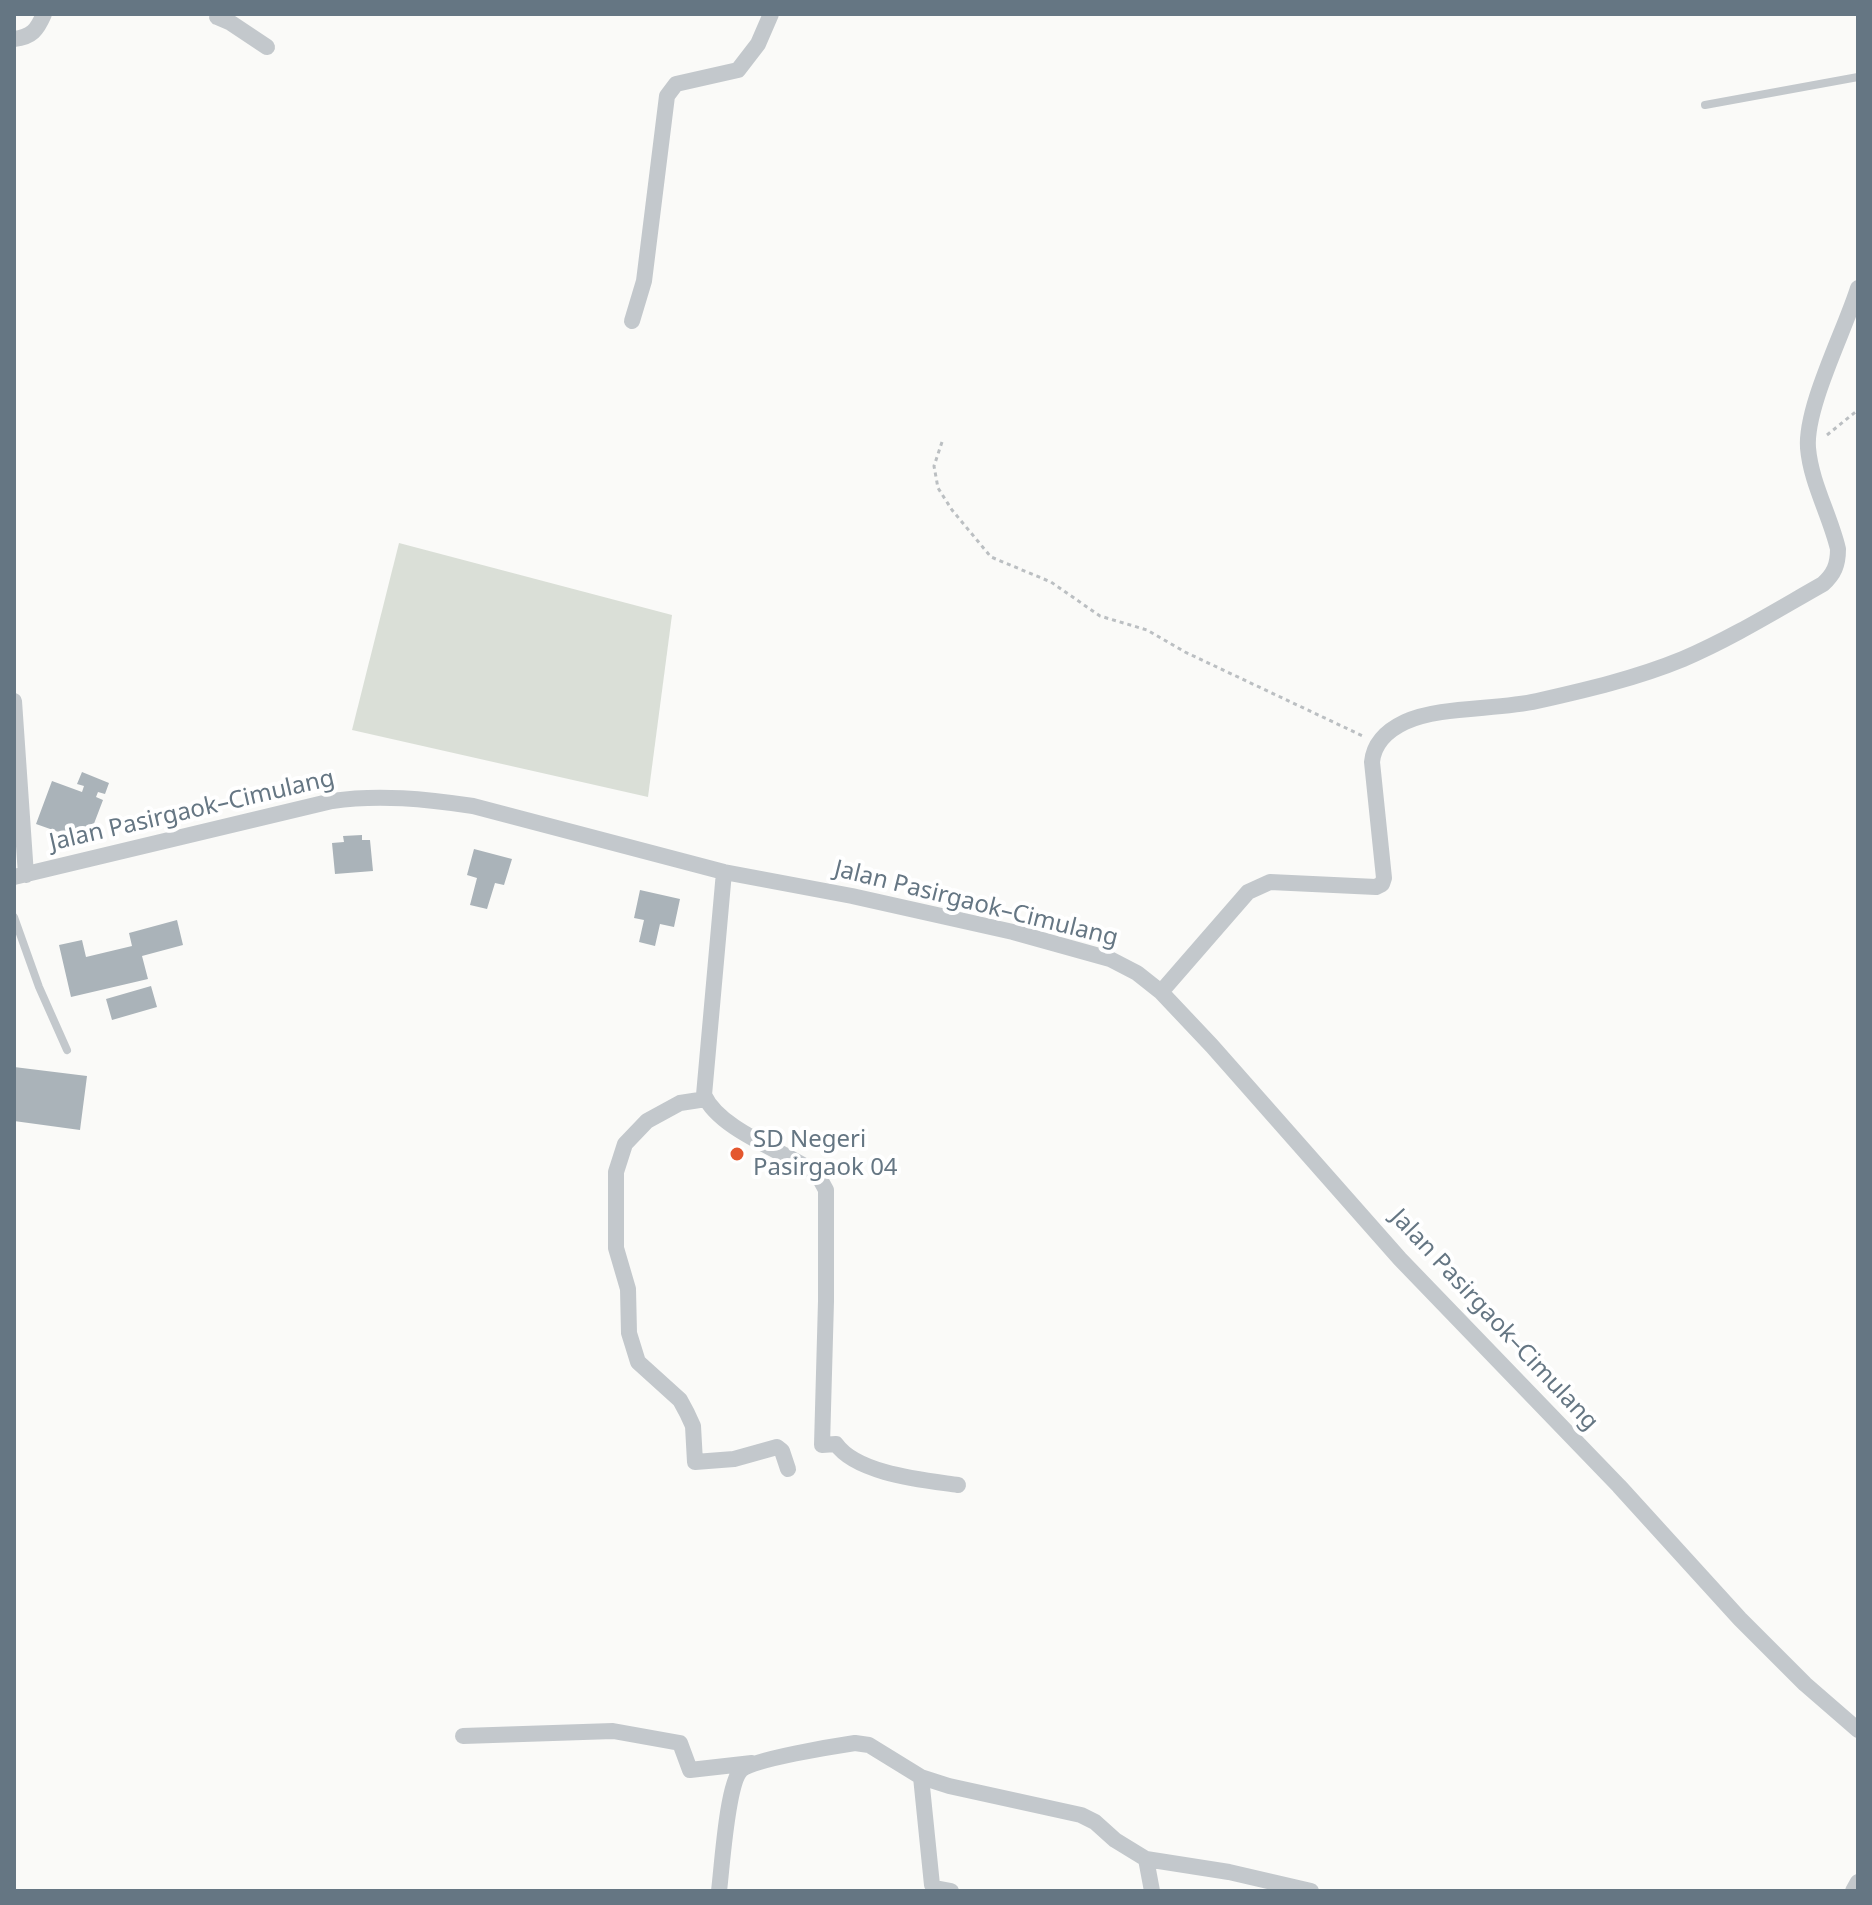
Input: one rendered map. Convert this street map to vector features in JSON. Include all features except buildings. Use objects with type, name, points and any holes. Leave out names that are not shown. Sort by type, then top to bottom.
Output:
[{"type":"street","points":[[14,39],[27,37],[36,30],[44,14]]},
{"type":"street","points":[[632,321],[644,281],[667,96],[676,84],[738,70],[758,44],[771,14]]},
{"type":"street","points":[[215,15],[267,47]]},
{"type":"street","points":[[1161,992],[1248,892],[1258,886],[1270,882],[1376,887],[1382,884],[1384,878],[1372,762],[1378,744],[1394,728],[1409,720],[1532,702],[1631,677],[1682,659],[1734,635],[1823,584],[1835,571],[1838,549],[1813,475],[1808,450],[1810,421],[1858,288]]},
{"type":"street","points":[[14,701],[20,876]]},
{"type":"street","name":"Jalan Pasirgaok–Cimulang","points":[[20,876],[332,801],[376,797],[434,800],[473,806],[724,872],[852,896],[1076,948],[1125,965],[1161,992],[1400,1259],[1619,1486],[1768,1648],[1858,1730]]},
{"type":"street","points":[[724,872],[704,1087],[706,1099],[731,1124],[791,1157],[811,1170],[824,1184],[827,1221],[822,1445],[836,1444],[847,1455],[895,1474],[958,1485]]},
{"type":"street","points":[[706,1099],[665,1109],[647,1121],[625,1144],[616,1172],[616,1248],[628,1289],[629,1333],[638,1362],[680,1400],[687,1413],[693,1426],[692,1458],[695,1462],[734,1459],[777,1447],[782,1451],[788,1469]]},
{"type":"street","points":[[463,1736],[613,1731],[680,1743],[690,1770],[762,1762],[861,1743],[921,1777],[1081,1815],[1146,1859],[1229,1872],[1311,1891]]},
{"type":"street","points":[[719,1891],[735,1781],[745,1767],[762,1762]]},
{"type":"street","points":[[921,1777],[932,1885],[951,1891]]},
{"type":"street","points":[[1146,1859],[1152,1891]]},
{"type":"street","points":[[1853,1891],[1858,1882]]},
{"type":"lane","points":[[1705,105],[1858,77]]},
{"type":"lane","points":[[14,917],[39,987],[67,1050]]},
{"type":"path","points":[[1808,450],[1858,410]]},
{"type":"path","points":[[942,442],[934,466],[938,488],[991,557],[1051,582],[1100,616],[1154,634],[1185,652],[1378,744]]},
{"type":"shaded area","points":[[399,543],[672,615],[648,797],[352,730]]},
{"type":"place","name":"SD Negeri Pasirgaok 04","points":[[737,1154]]}]
